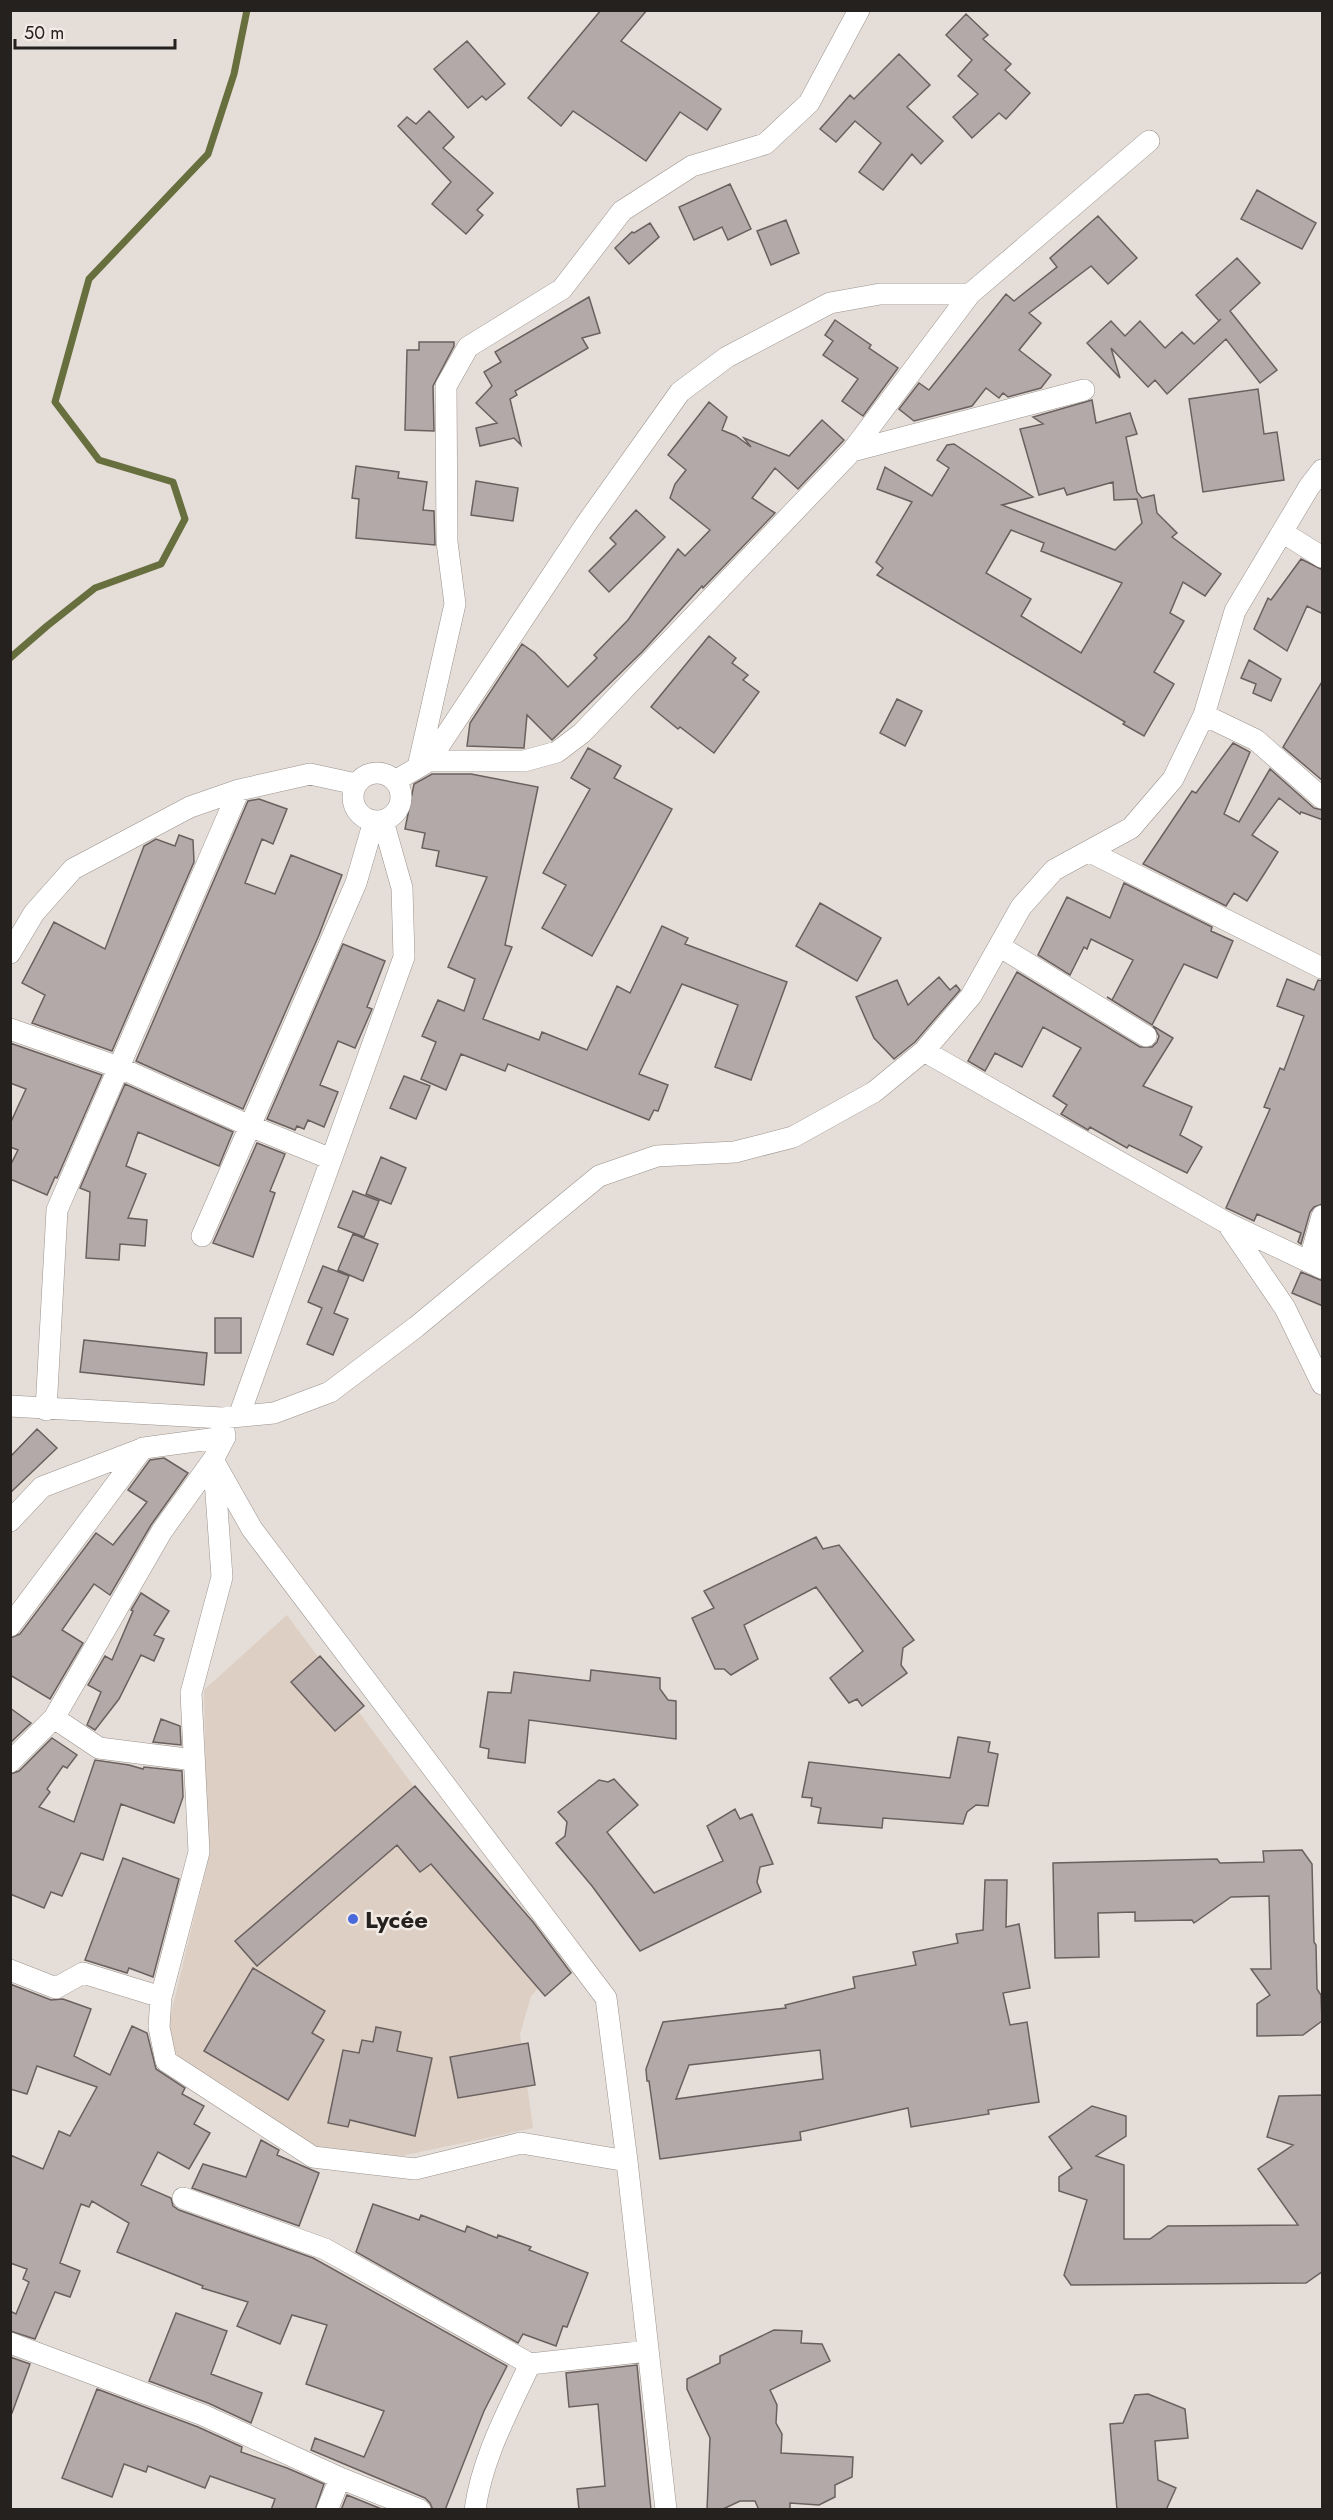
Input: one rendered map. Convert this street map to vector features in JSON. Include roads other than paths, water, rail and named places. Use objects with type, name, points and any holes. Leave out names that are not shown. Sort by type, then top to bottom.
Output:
[{"type":"street","points":[[424,764],[455,604],[447,542],[446,386],[468,347],[562,289],[622,211],[692,166],[765,144],[809,104],[859,10]]},
{"type":"street","points":[[424,764],[524,761],[557,752],[582,733],[852,451],[970,294],[1149,141]]},
{"type":"street","points":[[395,781],[424,764],[586,524],[680,392],[727,357],[830,303],[880,294],[970,294]]},
{"type":"street","points":[[852,451],[1084,390]]},
{"type":"street","points":[[10,1521],[42,1487],[144,1448],[274,1413],[330,1392],[416,1327],[599,1176],[657,1156],[735,1152],[793,1137],[874,1092],[924,1051],[971,996],[1021,907],[1054,870],[1131,828],[1173,779],[1204,715],[1235,611],[1309,487],[1323,470]]},
{"type":"street","points":[[1282,532],[1323,557]]},
{"type":"street","points":[[1204,715],[1256,740],[1323,798]]},
{"type":"street","points":[[202,1236],[356,883],[379,821],[396,812],[400,804],[401,796],[395,781],[383,773],[375,772],[361,778],[356,784],[353,791],[354,808],[360,814],[379,821]]},
{"type":"street","points":[[10,953],[34,913],[73,869],[190,807],[239,790],[310,774],[356,784]]},
{"type":"street","points":[[46,1410],[57,1210],[239,790]]},
{"type":"street","points":[[10,1762],[54,1718],[162,1531],[213,1460],[229,1424],[331,1159],[404,957],[402,888],[379,821]]},
{"type":"street","points":[[1090,852],[1323,968]]},
{"type":"street","points":[[999,946],[1146,1035]]},
{"type":"street","points":[[10,1029],[118,1067],[250,1126],[331,1159]]},
{"type":"street","points":[[924,1051],[1227,1223],[1316,1265],[1323,1216]]},
{"type":"street","points":[[1227,1223],[1285,1308],[1323,1384]]},
{"type":"street","points":[[10,1406],[229,1424]]},
{"type":"street","points":[[10,1626],[144,1448]]},
{"type":"street","points":[[213,1460],[222,1577],[191,1693],[199,1852],[161,1997],[159,2027],[166,2061],[313,2157],[415,2169],[521,2143],[627,2161]]},
{"type":"street","points":[[213,1460],[252,1529],[606,1998],[627,2161],[666,2510]]},
{"type":"street","points":[[54,1718],[99,1748],[194,1760]]},
{"type":"street","points":[[10,1970],[56,1988],[83,1973],[161,1997]]},
{"type":"street","points":[[183,2198],[325,2249],[530,2364],[648,2351]]},
{"type":"street","points":[[10,2343],[203,2415],[340,2478],[420,2510]]},
{"type":"street","points":[[475,2510],[478,2485],[498,2431],[530,2364]]},
{"type":"street","points":[[327,2510],[340,2478]]},
{"type":"waterway","points":[[10,658],[95,588],[161,564],[185,519],[173,482],[99,460],[55,402],[89,279],[208,154],[234,74],[247,10]]},
{"type":"place","name":"Lycée","points":[[353,1919]]}]
